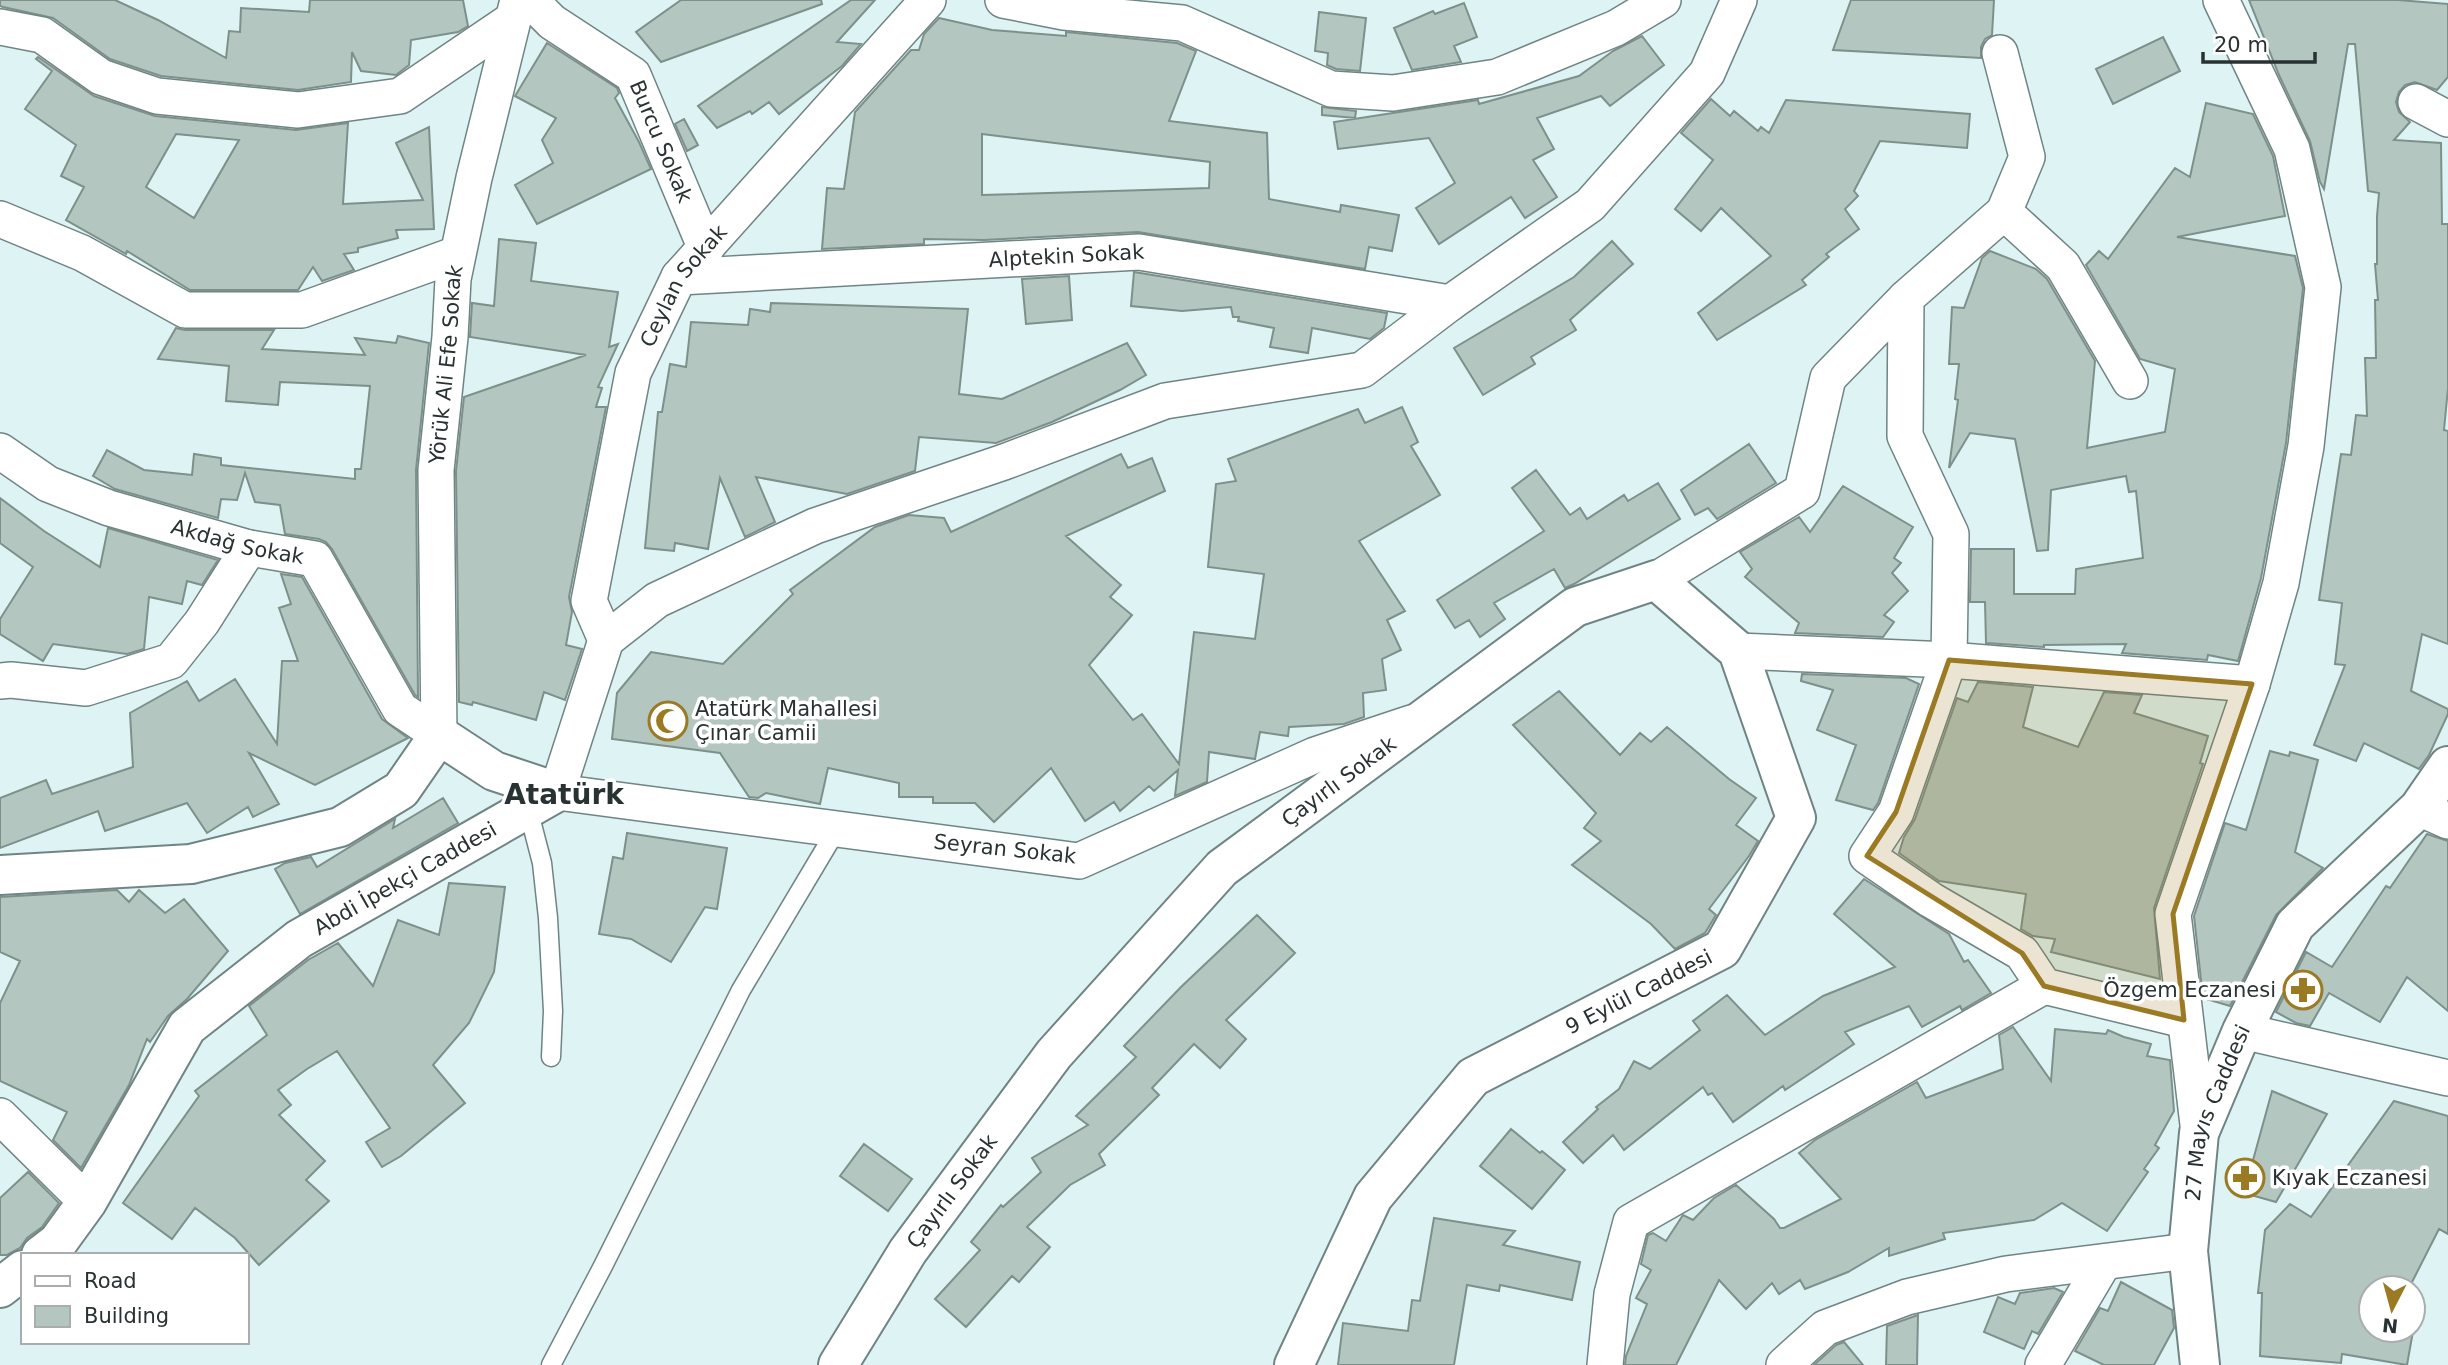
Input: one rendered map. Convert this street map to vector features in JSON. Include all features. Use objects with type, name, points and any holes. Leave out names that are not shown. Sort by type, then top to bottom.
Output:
[{"type":"street","name":"Ceylan Sokak","points":[[606,640],[589,601],[633,373],[679,277],[928,0]]},
{"type":"street","points":[[1003,0],[1064,12],[1182,23],[1331,89],[1393,93],[1497,77],[1616,27],[1663,0]]},
{"type":"street","points":[[0,875],[191,864],[340,827],[401,790],[439,735],[542,801],[606,640],[657,600],[816,526],[1004,461],[1165,401],[1363,370],[1450,303],[1590,205],[1707,73],[1739,0]]},
{"type":"street","points":[[2199,1133],[2173,914],[2252,684],[2281,583],[2306,446],[2323,287],[2292,149],[2221,0]]},
{"type":"street","name":"Burcu Sokak","points":[[520,7],[552,22],[633,75],[706,249]]},
{"type":"street","points":[[0,27],[42,35],[101,77],[157,96],[298,110],[400,96],[520,7]]},
{"type":"street","name":"Yörük Ali Efe Sokak","points":[[439,735],[436,470],[457,254],[520,7]]},
{"type":"street","points":[[2000,53],[2027,157],[2004,212],[2063,266],[2130,381]]},
{"type":"street","points":[[2416,102],[2448,119]]},
{"type":"street","name":"Çayırlı Sokak","points":[[838,1365],[908,1251],[1054,1054],[1222,868],[1575,607],[1656,580],[1802,491],[1828,378],[1906,298],[2004,212]]},
{"type":"street","points":[[0,219],[82,253],[185,310],[302,310],[457,254]]},
{"type":"street","name":"Alptekin Sokak","points":[[679,277],[1139,252],[1450,303]]},
{"type":"street","points":[[1906,298],[1905,436],[1951,534],[1949,660],[1896,812],[1867,856],[1931,900],[2022,953],[2044,986],[2184,1020]]},
{"type":"street","name":"Akdağ Sokak","points":[[0,451],[48,484],[109,508],[249,548],[315,559],[400,709],[439,735]]},
{"type":"street","points":[[0,681],[86,688],[171,661],[202,622],[249,548]]},
{"type":"street","name":"9 Eylül Caddesi","points":[[1294,1365],[1374,1196],[1473,1077],[1722,949],[1796,818],[1738,651],[1656,580]]},
{"type":"street","points":[[1738,651],[1949,660],[2252,684]]},
{"type":"street","name":"Seyran Sokak","points":[[542,801],[837,829],[1079,861],[1315,755],[1427,718]]},
{"type":"street","name":"27 Mayıs Caddesi","points":[[2200,1365],[2188,1251],[2199,1133],[2242,1031],[2295,925],[2434,815],[2448,766]]},
{"type":"street","name":"Abdi İpekçi Caddesi","points":[[44,1253],[58,1242],[87,1202],[187,1027],[299,939],[542,801]]},
{"type":"street","points":[[1605,1365],[1612,1294],[1631,1222],[2044,986]]},
{"type":"street","points":[[2242,1031],[2448,1078]]},
{"type":"street","points":[[0,1116],[87,1202]]},
{"type":"street","points":[[1784,1365],[1825,1328],[1907,1297],[2006,1274],[2188,1251]]},
{"type":"street","points":[[2043,1365],[2104,1262]]},
{"type":"street","points":[[0,1288],[21,1272]]},
{"type":"lane","points":[[542,801],[542,863],[553,1011],[551,1057]]},
{"type":"lane","points":[[551,1365],[741,990],[837,829]]},
{"type":"highlighted area","points":[[1949,660],[2252,684],[2173,914],[2184,1020],[2044,986],[2022,953],[1867,856],[1896,812]]},
{"type":"building","points":[[0,0],[115,0],[158,20],[226,58],[229,31],[240,32],[241,8],[309,12],[310,0],[463,0],[468,26],[458,32],[411,40],[409,65],[396,75],[361,71],[352,52],[351,82],[298,90],[161,76],[110,59],[53,18],[0,6]]},
{"type":"building","points":[[681,0],[821,0],[822,4],[661,62],[636,32]]},
{"type":"building","points":[[851,0],[875,0],[837,42],[861,44],[842,66],[779,114],[769,102],[752,114],[750,111],[717,128],[698,106]]},
{"type":"building","points":[[1851,0],[1994,0],[1992,35],[1985,39],[1981,47],[1981,58],[1833,50]]},
{"type":"building","points":[[2249,0],[2398,0],[2448,4],[2448,77],[2437,90],[2415,82],[2405,85],[2399,92],[2396,102],[2399,112],[2410,122],[2394,140],[2441,143],[2442,224],[2448,224],[2448,388],[2444,430],[2448,431],[2448,644],[2422,634],[2411,691],[2448,709],[2448,714],[2429,755],[2419,769],[2364,743],[2356,761],[2314,745],[2345,665],[2335,664],[2342,603],[2319,600],[2341,454],[2351,455],[2356,415],[2367,416],[2365,358],[2376,358],[2375,300],[2378,300],[2375,264],[2379,193],[2368,191],[2355,44],[2348,44],[2324,189],[2310,141],[2279,75]]},
{"type":"building","points":[[1464,3],[1477,37],[1454,46],[1461,62],[1412,70],[1394,28],[1433,11],[1435,14]]},
{"type":"building","points":[[1319,12],[1366,18],[1360,71],[1336,69],[1327,65],[1328,53],[1315,51]]},
{"type":"building","points":[[939,18],[992,30],[1066,36],[1066,32],[1177,43],[1196,51],[1169,121],[1267,133],[1269,199],[1340,212],[1341,205],[1399,215],[1392,251],[1369,247],[1365,269],[1138,232],[984,240],[924,239],[924,244],[822,249],[827,188],[844,189],[855,112],[911,50],[919,50],[924,34]],"holes":[[[982,134],[1210,162],[1209,188],[982,195]]]},
{"type":"building","points":[[1642,36],[1664,65],[1610,106],[1601,96],[1537,118],[1554,149],[1533,160],[1557,197],[1525,218],[1511,197],[1439,244],[1416,208],[1455,183],[1429,138],[1338,149],[1334,122],[1478,100],[1479,104],[1579,76],[1613,51]]},
{"type":"building","points":[[2163,37],[2180,71],[2113,104],[2096,69]]},
{"type":"building","points":[[547,43],[617,88],[619,93],[615,98],[651,169],[537,224],[515,185],[553,163],[542,140],[556,118],[515,96]]},
{"type":"building","points":[[38,57],[94,96],[155,116],[296,130],[348,123],[343,204],[423,200],[396,143],[429,127],[434,229],[396,230],[398,238],[344,254],[354,270],[322,281],[313,267],[298,290],[190,290],[127,251],[126,254],[66,220],[84,187],[61,176],[76,145],[25,109],[52,71],[36,59]],"holes":[[[176,134],[239,140],[194,218],[146,187]]]},
{"type":"building","points":[[1711,99],[1730,116],[1734,111],[1758,131],[1761,127],[1769,133],[1786,100],[1970,114],[1967,148],[1880,141],[1854,191],[1858,196],[1845,209],[1859,229],[1826,254],[1829,257],[1802,280],[1806,285],[1717,340],[1698,313],[1771,256],[1721,208],[1701,231],[1675,209],[1713,160],[1681,133]]},
{"type":"building","points":[[2206,103],[2253,114],[2273,156],[2285,216],[2177,237],[2295,256],[2303,288],[2286,443],[2261,578],[2238,661],[2208,655],[2207,660],[2122,653],[2126,644],[2044,647],[1986,643],[1985,602],[1970,602],[1971,549],[2014,549],[2014,594],[2075,594],[2076,569],[2143,558],[2136,491],[2129,492],[2126,476],[2051,490],[2048,550],[2037,551],[2015,439],[1970,433],[1949,468],[1958,400],[1955,399],[1959,364],[1949,364],[1952,307],[1964,308],[1982,258],[1990,251],[2036,269],[2047,279],[2095,361],[2087,448],[2165,432],[2175,369],[2140,359],[2086,265],[2099,251],[2108,259],[2175,168],[2190,177]]},
{"type":"building","points":[[1322,107],[1356,111],[1355,118],[1322,115]]},
{"type":"building","points":[[684,119],[698,145],[687,151],[675,124]]},
{"type":"building","points":[[499,239],[536,243],[531,281],[618,292],[609,347],[618,344],[598,387],[602,388],[596,407],[606,407],[569,597],[572,612],[566,645],[582,649],[565,700],[544,692],[536,720],[473,702],[472,705],[459,702],[456,471],[464,397],[586,355],[470,337],[472,303],[494,306]]},
{"type":"building","points":[[1612,241],[1633,264],[1570,320],[1576,330],[1531,357],[1535,364],[1483,395],[1454,348],[1574,277]]},
{"type":"building","points":[[1134,272],[1387,313],[1384,328],[1370,339],[1312,328],[1308,353],[1270,347],[1274,328],[1238,321],[1239,317],[1233,317],[1231,307],[1182,311],[1131,306]]},
{"type":"building","points":[[1069,276],[1072,320],[1026,324],[1022,279]]},
{"type":"building","points":[[771,303],[968,309],[959,394],[1002,399],[1127,343],[1146,375],[1052,422],[996,443],[919,437],[915,471],[847,494],[756,477],[775,522],[745,537],[720,478],[708,549],[675,543],[674,551],[645,548],[658,412],[662,412],[670,364],[686,367],[691,322],[748,325],[750,309],[770,312]]},
{"type":"building","points":[[176,328],[274,330],[262,349],[365,355],[355,338],[396,343],[398,336],[429,343],[416,470],[418,697],[332,549],[319,539],[285,534],[280,505],[255,502],[245,473],[237,500],[221,499],[218,518],[115,489],[93,476],[107,450],[144,470],[192,475],[194,454],[221,458],[221,465],[355,479],[355,469],[361,469],[370,386],[280,382],[278,405],[226,401],[229,366],[158,359]]},
{"type":"building","points":[[1402,407],[1418,442],[1411,446],[1440,495],[1359,541],[1405,611],[1387,620],[1401,650],[1382,659],[1386,690],[1363,693],[1364,717],[1344,724],[1289,727],[1288,736],[1260,732],[1255,759],[1209,752],[1207,782],[1175,796],[1178,770],[1154,791],[1149,786],[1120,811],[1114,802],[1085,821],[1051,768],[994,822],[975,803],[933,803],[933,797],[899,797],[899,783],[828,768],[820,804],[766,793],[758,798],[749,797],[720,753],[612,739],[617,693],[651,652],[723,664],[793,594],[790,590],[875,527],[909,515],[944,518],[951,532],[1121,454],[1128,468],[1152,458],[1165,491],[1066,536],[1121,585],[1110,597],[1132,615],[1089,665],[1133,720],[1142,714],[1179,764],[1194,632],[1255,639],[1264,574],[1208,567],[1216,484],[1236,481],[1228,459],[1358,409],[1365,423]]},
{"type":"building","points":[[1749,444],[1776,483],[1717,519],[1708,508],[1695,515],[1681,490]]},
{"type":"building","points":[[1536,470],[1570,515],[1580,508],[1587,519],[1624,495],[1628,501],[1658,483],[1680,519],[1574,584],[1565,588],[1554,569],[1494,603],[1505,619],[1480,637],[1469,620],[1455,628],[1437,600],[1544,531],[1512,488]]},
{"type":"building","points":[[1843,486],[1913,527],[1894,558],[1901,563],[1892,573],[1908,591],[1884,615],[1894,622],[1883,637],[1795,633],[1799,623],[1745,577],[1752,569],[1740,552],[1799,517],[1810,532]]},
{"type":"building","points":[[0,498],[44,531],[100,567],[108,528],[218,560],[202,585],[187,581],[182,604],[149,597],[144,649],[127,654],[53,644],[43,661],[0,634],[0,619],[33,567],[0,543]]},
{"type":"building","points":[[281,574],[302,577],[382,719],[408,738],[315,785],[249,753],[279,804],[253,817],[248,807],[207,833],[187,803],[105,831],[98,811],[0,848],[0,798],[46,780],[52,794],[133,767],[130,713],[187,681],[199,701],[235,679],[277,744],[282,661],[298,661],[279,608],[291,604]]},
{"type":"building","points":[[1802,674],[1906,678],[1919,684],[1878,803],[1873,810],[1836,800],[1856,745],[1817,730],[1833,690],[1801,681]]},
{"type":"building","points":[[1978,682],[2033,687],[2023,727],[2078,747],[2104,692],[2142,695],[2134,713],[2208,736],[2200,763],[2203,764],[2154,908],[2160,979],[2051,952],[2055,939],[2033,936],[2021,929],[2026,894],[1939,881],[1899,853],[1904,837],[1915,819],[1957,698],[1968,702]]},
{"type":"building","points":[[1559,691],[1620,755],[1640,733],[1651,742],[1667,727],[1756,798],[1736,825],[1758,841],[1709,909],[1716,915],[1705,933],[1675,949],[1651,924],[1572,865],[1601,841],[1584,828],[1596,813],[1513,725]]},
{"type":"building","points":[[2270,751],[2289,756],[2290,752],[2318,760],[2295,852],[2323,868],[2276,915],[2230,1006],[2203,998],[2194,916],[2225,823],[2246,830]]},
{"type":"building","points":[[443,798],[458,823],[300,914],[275,869],[285,863],[311,857],[317,867],[395,819],[393,828]]},
{"type":"building","points":[[627,833],[727,848],[717,909],[705,907],[671,962],[631,939],[599,934],[613,857],[623,859]]},
{"type":"building","points":[[2427,834],[2448,841],[2448,1011],[2407,977],[2380,1022],[2329,993],[2310,1026],[2296,1023],[2276,1012],[2306,952],[2332,967],[2386,886],[2390,888]]},
{"type":"building","points":[[1864,879],[1949,934],[1964,962],[1968,960],[1991,993],[1962,1010],[1960,1006],[1922,1027],[1909,1006],[1845,1032],[1854,1044],[1785,1090],[1783,1086],[1733,1122],[1712,1093],[1708,1095],[1703,1087],[1624,1150],[1613,1135],[1583,1163],[1563,1142],[1598,1109],[1596,1107],[1619,1089],[1634,1061],[1650,1069],[1700,1030],[1693,1021],[1727,995],[1765,1035],[1823,996],[1895,967],[1834,914]]},
{"type":"building","points":[[449,883],[505,887],[494,972],[469,1023],[433,1065],[465,1103],[401,1156],[382,1167],[366,1142],[390,1128],[337,1051],[278,1090],[291,1105],[279,1115],[325,1161],[306,1180],[329,1201],[259,1265],[235,1238],[195,1208],[172,1239],[123,1203],[199,1096],[195,1091],[267,1035],[249,1006],[308,960],[338,943],[373,986],[398,920],[439,935]]},
{"type":"building","points":[[117,890],[129,902],[139,890],[165,913],[184,899],[228,951],[187,999],[168,1016],[150,1042],[147,1039],[129,1085],[81,1168],[53,1140],[67,1112],[0,1081],[0,1003],[20,961],[0,952],[0,897]]},
{"type":"building","points":[[1257,915],[1295,953],[1226,1020],[1246,1039],[1220,1068],[1194,1044],[1152,1088],[1159,1095],[1099,1154],[1105,1165],[1070,1185],[1027,1227],[1050,1247],[1019,1282],[1012,1276],[966,1327],[935,1299],[980,1250],[971,1242],[1001,1205],[1003,1207],[1041,1172],[1032,1158],[1088,1125],[1076,1116],[1136,1057],[1124,1046]]},
{"type":"building","points":[[2013,1027],[2051,1081],[2055,1029],[2106,1034],[2108,1030],[2151,1044],[2147,1056],[2170,1060],[2174,1111],[2155,1145],[2159,1148],[2144,1169],[2148,1172],[2107,1231],[2062,1203],[2034,1220],[1943,1233],[1945,1239],[1889,1256],[1889,1248],[1848,1272],[1805,1289],[1800,1280],[1779,1294],[1772,1283],[1746,1309],[1719,1280],[1676,1365],[1625,1365],[1626,1356],[1647,1304],[1636,1298],[1651,1270],[1641,1264],[1648,1235],[1653,1233],[1666,1241],[1683,1215],[1693,1220],[1714,1198],[1736,1185],[1774,1219],[1780,1228],[1841,1199],[1799,1153],[1815,1140],[1917,1082],[1926,1098],[2003,1069],[1999,1035]]},
{"type":"building","points":[[2272,1091],[2327,1114],[2276,1202],[2244,1193]]},
{"type":"building","points":[[2394,1101],[2448,1116],[2448,1234],[2439,1229],[2416,1274],[2357,1274],[2357,1344],[2411,1344],[2407,1365],[2342,1354],[2341,1363],[2260,1356],[2262,1293],[2258,1293],[2265,1230],[2290,1204],[2311,1217]]},
{"type":"building","points":[[1511,1129],[1565,1170],[1532,1209],[1480,1166]]},
{"type":"building","points":[[864,1144],[912,1179],[888,1211],[840,1176]]},
{"type":"building","points":[[28,1172],[59,1203],[42,1227],[27,1238],[20,1248],[7,1255],[0,1255],[0,1198]]},
{"type":"building","points":[[1434,1218],[1515,1231],[1503,1245],[1580,1262],[1572,1300],[1500,1285],[1499,1291],[1467,1285],[1454,1365],[1338,1365],[1343,1323],[1408,1331],[1412,1300],[1420,1301]]},
{"type":"building","points":[[2121,1282],[2172,1310],[2174,1328],[2154,1365],[2104,1365],[2075,1351],[2100,1308],[2108,1311]]},
{"type":"building","points":[[2054,1288],[2063,1292],[2038,1334],[2032,1331],[2024,1349],[1984,1332],[1998,1297],[2015,1304],[2020,1293]]},
{"type":"building","points":[[1918,1315],[1917,1365],[1886,1365],[1887,1326]]},
{"type":"building","points":[[1844,1342],[1863,1365],[1814,1365],[1836,1345]]},
{"type":"place","name":"Atatürk Mahallesi Çınar Camii","points":[[668,721]]},
{"type":"place","name":"Özgem Eczanesi","points":[[2303,990]]},
{"type":"place","name":"Kıyak Eczanesi","points":[[2245,1178]]},
{"type":"district","name":"Atatürk","points":[[564,794]]}]
